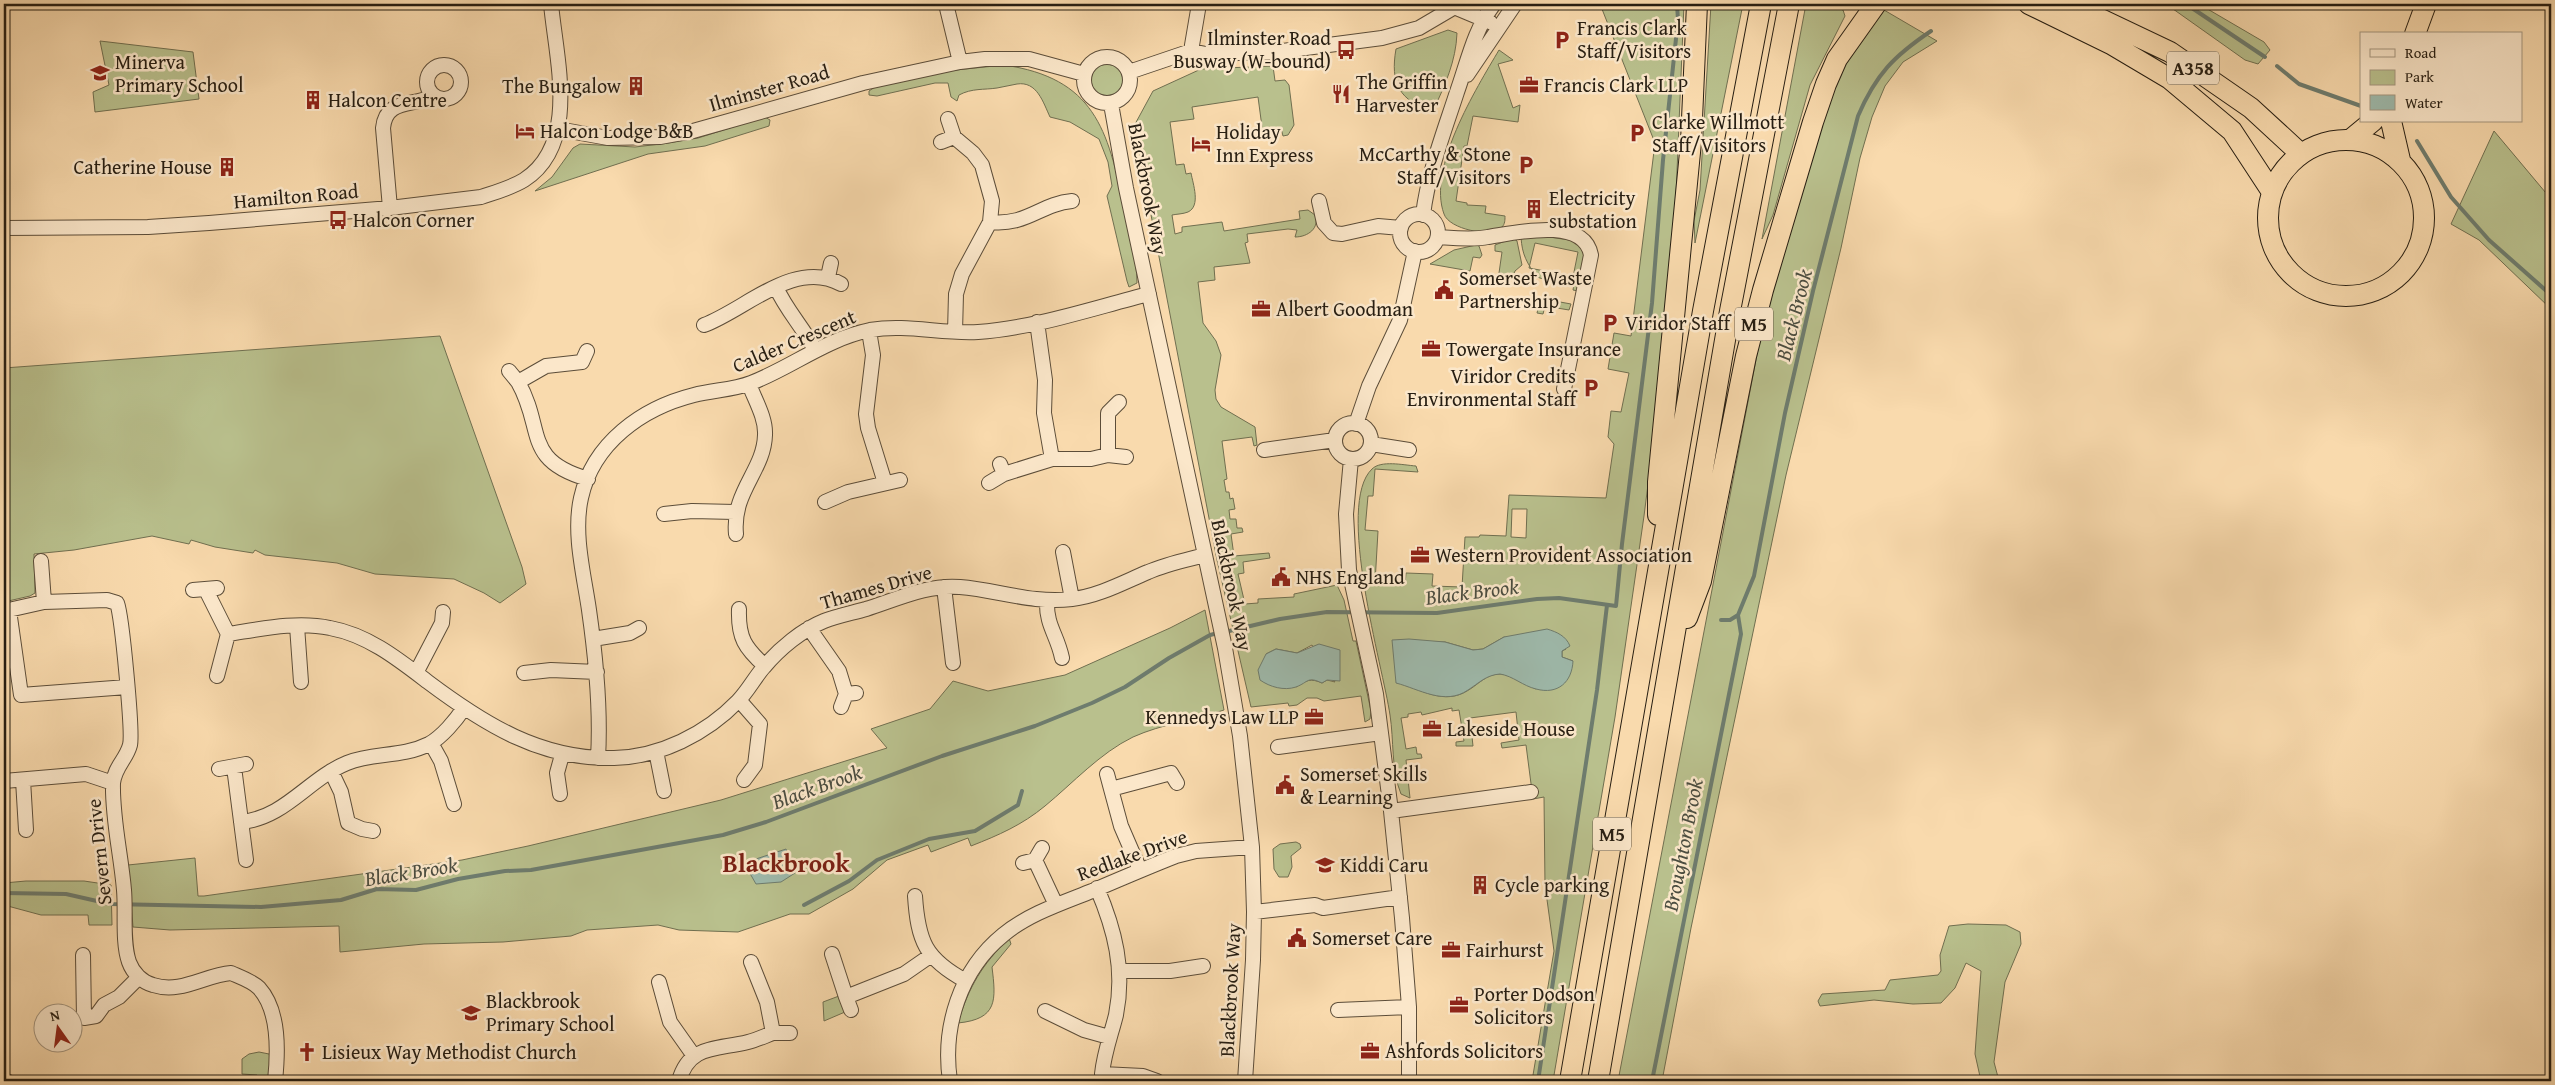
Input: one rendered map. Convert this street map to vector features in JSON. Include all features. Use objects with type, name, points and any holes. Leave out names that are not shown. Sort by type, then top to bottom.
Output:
[{"type":"highway","name":"M5","points":[[1656,587],[1658,482],[1691,142],[1696,4]]},
{"type":"highway","name":"M5","points":[[1671,657],[1701,581],[1746,356],[1763,290],[1812,122],[1826,84],[1838,59],[1876,4]]},
{"type":"highway","name":"A358","points":[[2069,4],[2170,52],[2251,108],[2301,154]]},
{"type":"highway","points":[[2416,32],[2426,4]]},
{"type":"highway","name":"A358","points":[[2033,6],[2111,44],[2170,79],[2232,131],[2272,192]]},
{"type":"highway","name":"M5","points":[[1570,1081],[1725,187],[1760,8]]},
{"type":"highway","name":"M5","points":[[1598,1081],[1730,311],[1788,11]]},
{"type":"highway","points":[[2350,140],[2372,122]]},
{"type":"highway","points":[[2391,122],[2400,160]]},
{"type":"highway","points":[[2350,140],[2377,146],[2400,160],[2417,182],[2425,208],[2424,235],[2413,260],[2395,281],[2371,294],[2344,297],[2317,292],[2296,279],[2280,261],[2270,239],[2267,215],[2272,192],[2284,170],[2301,154],[2323,143],[2350,140]]},
{"type":"street","name":"Hamilton Road","points":[[4,228],[148,227],[390,208],[481,197],[508,188],[525,179],[540,166],[552,150],[558,129],[561,106],[551,4]]},
{"type":"street","points":[[946,4],[960,62]]},
{"type":"street","points":[[1191,51],[1199,4]]},
{"type":"street","points":[[1423,215],[1427,189],[1470,48],[1483,19],[1494,4]]},
{"type":"street","points":[[1458,90],[1514,4]]},
{"type":"street","points":[[1129,72],[1191,51],[1206,54],[1275,52],[1345,45],[1408,32],[1450,6],[1500,25]]},
{"type":"street","name":"Ilminster Road","points":[[558,129],[608,138],[660,138],[693,131],[862,83],[960,62],[1015,57],[1050,63],[1084,74]]},
{"type":"street","points":[[1104,57],[1119,60],[1129,72],[1129,90],[1124,96],[1111,104],[1101,103],[1089,96],[1085,88],[1084,74],[1091,63],[1104,57]]},
{"type":"street","points":[[390,208],[383,128],[384,117],[394,107],[425,101],[433,96]]},
{"type":"street","name":"Blackbrook Way","points":[[1111,104],[1126,188],[1205,555],[1236,711],[1252,847],[1254,912],[1253,960],[1245,1081]]},
{"type":"street","points":[[948,119],[948,140],[973,152],[982,165],[992,201],[990,222],[960,280],[956,294],[955,332]]},
{"type":"street","points":[[990,222],[1007,224],[1022,220],[1064,199]]},
{"type":"street","points":[[1319,201],[1324,223],[1333,233],[1342,234],[1378,226],[1401,228]]},
{"type":"street","points":[[1423,215],[1435,223],[1438,237],[1432,247],[1421,252],[1415,251],[1403,243],[1401,228],[1407,219],[1423,215]]},
{"type":"street","points":[[1438,237],[1487,238],[1510,232],[1537,230],[1578,234],[1587,242],[1591,255],[1564,389]]},
{"type":"street","points":[[1356,424],[1369,386],[1400,320],[1415,251]]},
{"type":"street","points":[[704,325],[717,314],[776,287],[802,278],[830,270],[841,284]]},
{"type":"street","points":[[776,287],[783,304],[806,333],[815,350]]},
{"type":"street","name":"Calder Crescent","points":[[598,758],[597,672],[579,534],[581,498],[588,479],[604,450],[631,423],[678,399],[749,384],[779,371],[815,350],[869,331],[891,327],[955,332],[984,331],[1037,322],[1149,294]]},
{"type":"street","points":[[1037,322],[1045,380],[1044,412],[1052,459]]},
{"type":"street","points":[[869,331],[873,355],[866,414],[884,483]]},
{"type":"street","points":[[518,382],[546,366],[584,361]]},
{"type":"street","points":[[509,371],[525,395],[542,454],[563,471],[588,479]]},
{"type":"street","points":[[736,534],[735,512],[764,447],[766,434],[749,384]]},
{"type":"street","points":[[1108,455],[1104,412],[1119,402]]},
{"type":"street","points":[[1350,424],[1356,424],[1369,433],[1371,444],[1364,455],[1351,459],[1339,453],[1335,440],[1340,429],[1350,424]]},
{"type":"street","points":[[1264,450],[1335,440]]},
{"type":"street","points":[[1371,444],[1409,450]]},
{"type":"street","points":[[989,483],[1002,469],[1052,459],[1091,459],[1108,455],[1126,457]]},
{"type":"street","points":[[1351,459],[1346,514],[1349,570],[1381,733],[1391,811],[1409,1007],[1409,1081]]},
{"type":"street","points":[[831,495],[900,480]]},
{"type":"street","points":[[672,508],[735,512]]},
{"type":"street","name":"Thames Drive","points":[[228,634],[272,627],[330,628],[386,650],[464,708],[505,733],[562,755],[598,758],[636,756],[656,752],[678,744],[708,726],[739,700],[765,666],[808,628],[825,620],[905,596],[944,587],[984,590],[1021,599],[1072,599],[1107,590],[1151,571],[1205,555]]},
{"type":"street","points":[[40,561],[44,602]]},
{"type":"street","points":[[1061,562],[1072,599]]},
{"type":"street","points":[[944,587],[948,657]]},
{"type":"street","points":[[205,589],[228,634],[218,676]]},
{"type":"street","points":[[114,783],[114,771],[131,743],[127,687],[120,610],[117,603],[107,600],[44,602],[6,610],[21,694],[127,687]]},
{"type":"street","points":[[1047,600],[1047,616],[1050,628],[1062,636],[1062,658]]},
{"type":"street","points":[[735,619],[749,653],[765,666]]},
{"type":"street","points":[[416,673],[446,620]]},
{"type":"street","points":[[297,626],[304,675]]},
{"type":"street","points":[[808,628],[839,671],[848,698]]},
{"type":"street","points":[[593,639],[635,635]]},
{"type":"street","points":[[524,673],[538,678],[551,670],[597,672]]},
{"type":"street","points":[[739,700],[765,724],[757,739],[755,764],[744,780]]},
{"type":"street","points":[[241,822],[255,821],[282,808],[331,771],[349,762],[406,753],[431,743],[464,708]]},
{"type":"street","points":[[1278,747],[1381,733]]},
{"type":"street","points":[[431,743],[441,761],[444,791],[454,804]]},
{"type":"street","points":[[656,752],[664,791]]},
{"type":"street","points":[[560,794],[557,773],[562,755]]},
{"type":"street","points":[[219,769],[240,766],[241,822],[246,860]]},
{"type":"street","points":[[331,771],[341,792],[344,826],[373,831]]},
{"type":"street","points":[[1111,789],[1173,772]]},
{"type":"street","name":"Severn Drive","points":[[4,781],[86,774],[114,783],[113,798],[124,890],[127,953],[130,964],[138,978]]},
{"type":"street","points":[[1107,774],[1121,826],[1140,870]]},
{"type":"street","points":[[23,780],[26,830]]},
{"type":"street","points":[[1391,811],[1531,792]]},
{"type":"street","name":"Redlake Drive","points":[[950,1081],[948,1039],[956,1002],[976,964],[1005,933],[1056,905],[1176,856],[1196,851],[1252,847]]},
{"type":"street","points":[[1033,857],[1056,905]]},
{"type":"street","points":[[1097,888],[1108,912],[1120,971],[1115,1017],[1104,1056],[1103,1078],[1143,1076],[1157,1081]]},
{"type":"street","points":[[915,896],[917,920],[930,956],[949,972],[966,981]]},
{"type":"street","points":[[1254,912],[1315,906],[1323,908],[1400,897]]},
{"type":"street","points":[[832,954],[848,1004],[904,974],[930,956]]},
{"type":"street","points":[[83,955],[84,1018],[96,1016],[104,1005],[119,997],[138,978],[152,985],[167,988],[182,987],[232,973],[258,987],[271,1009],[275,1030],[275,1081]]},
{"type":"street","points":[[1120,971],[1170,971],[1203,966]]},
{"type":"street","points":[[752,972],[767,1002],[773,1033]]},
{"type":"street","points":[[659,982],[670,995],[670,1022],[694,1056]]},
{"type":"street","points":[[1338,1010],[1409,1007]]},
{"type":"street","points":[[1045,1011],[1084,1030],[1108,1037]]},
{"type":"street","points":[[679,1081],[683,1069],[694,1056],[715,1048],[749,1042],[773,1033],[790,1033]]},
{"type":"green space","points":[[1600,4],[1684,4],[1676,195],[1662,374],[1615,717],[1553,1081],[1532,1081],[1554,951],[1545,885],[1544,797],[1533,799],[1526,745],[1502,748],[1501,743],[1519,740],[1516,712],[1470,718],[1473,746],[1456,746],[1456,742],[1464,741],[1459,710],[1452,711],[1452,708],[1422,715],[1421,712],[1408,714],[1408,717],[1401,718],[1406,749],[1416,747],[1417,754],[1421,754],[1422,758],[1406,760],[1410,798],[1401,794],[1394,765],[1386,692],[1371,625],[1365,587],[1358,515],[1362,488],[1372,469],[1376,466],[1392,464],[1416,466],[1418,472],[1375,469],[1373,496],[1368,496],[1365,530],[1378,531],[1375,583],[1405,584],[1406,573],[1433,574],[1432,586],[1462,587],[1465,537],[1479,537],[1480,535],[1506,536],[1509,495],[1606,498],[1614,444],[1608,437],[1611,411],[1621,412],[1629,373],[1608,369],[1614,333],[1631,336],[1655,143]],"holes":[[[1512,509],[1527,509],[1526,538],[1511,537]],[[1504,637],[1566,649],[1562,651],[1562,657],[1573,661],[1536,689],[1501,674],[1491,675],[1467,691],[1453,696],[1433,695],[1412,687],[1429,642],[1445,642],[1473,650],[1483,649]]]},
{"type":"green space","points":[[1711,4],[1743,4],[1695,243],[1694,221],[1700,190]]},
{"type":"green space","points":[[1806,4],[1832,6],[1843,10],[1845,16],[1810,85],[1773,215],[1762,239]]},
{"type":"green space","points":[[2166,4],[2199,4],[2264,42],[2270,50],[2258,64],[2245,60]]},
{"type":"green space","points":[[1884,10],[1937,41],[1903,62],[1885,86],[1872,117],[1860,158],[1841,248],[1786,475],[1691,928],[1662,1081],[1618,1081],[1764,318],[1822,115],[1839,74]]},
{"type":"green space","points":[[1448,30],[1457,33],[1455,53],[1446,82],[1433,111],[1412,102],[1400,89],[1394,72],[1396,49]]},
{"type":"green space","points":[[100,41],[193,52],[199,99],[95,112],[93,92],[109,85]]},
{"type":"green space","points":[[1499,50],[1513,60],[1498,64],[1513,108],[1520,105],[1518,122],[1473,116],[1467,146],[1464,146],[1456,201],[1467,203],[1467,205],[1486,206],[1485,213],[1505,216],[1502,227],[1489,232],[1480,232],[1461,228],[1447,219],[1444,214],[1441,195],[1442,174],[1456,129]]},
{"type":"green space","points":[[1107,64],[1113,65],[1118,69],[1122,74],[1122,86],[1118,91],[1113,95],[1107,96],[1101,95],[1096,91],[1092,86],[1091,80],[1092,74],[1096,69],[1101,65]]},
{"type":"green space","points":[[1004,65],[1034,72],[1058,82],[1077,95],[1092,112],[1103,131],[1118,180],[1134,255],[1137,283],[1129,287],[1127,281],[1107,196],[1112,186],[1108,162],[1099,139],[1070,122],[1050,117],[1042,99],[1030,86],[1017,84],[973,90],[959,95],[957,101],[951,97],[948,83],[935,83],[877,96],[869,95],[869,91],[875,87],[946,71]]},
{"type":"green space","points":[[1273,66],[1275,81],[1285,80],[1289,85],[1294,125],[1288,135],[1283,136],[1281,128],[1259,131],[1259,128],[1262,127],[1258,97],[1192,107],[1194,119],[1170,122],[1176,165],[1184,164],[1186,174],[1191,173],[1195,194],[1192,209],[1186,213],[1172,215],[1175,234],[1182,232],[1182,227],[1222,222],[1224,231],[1300,219],[1299,211],[1308,210],[1315,215],[1316,220],[1312,231],[1300,237],[1295,237],[1297,230],[1288,229],[1247,234],[1248,242],[1245,243],[1250,263],[1214,267],[1215,280],[1198,282],[1203,323],[1216,341],[1221,355],[1215,390],[1216,399],[1221,407],[1255,427],[1257,445],[1254,446],[1252,437],[1222,441],[1227,479],[1224,480],[1226,492],[1229,492],[1230,499],[1233,498],[1235,509],[1229,510],[1230,519],[1236,519],[1237,528],[1242,528],[1243,532],[1231,534],[1234,556],[1269,553],[1270,558],[1243,562],[1244,573],[1238,574],[1245,604],[1258,603],[1258,599],[1294,597],[1294,594],[1337,585],[1344,600],[1353,641],[1356,641],[1371,711],[1370,719],[1365,722],[1361,696],[1324,701],[1317,698],[1307,698],[1297,705],[1289,706],[1288,703],[1251,707],[1217,560],[1134,126],[1153,91],[1201,69]],"holes":[[[1312,645],[1335,682],[1327,680],[1322,683],[1309,680],[1296,687],[1266,654],[1276,649],[1297,653]]]},
{"type":"green space","points":[[765,117],[770,120],[769,126],[705,146],[648,154],[535,191],[552,177],[573,148],[580,144],[635,147],[669,143],[698,138]]},
{"type":"green space","points":[[2494,131],[2551,199],[2551,309],[2479,240],[2451,224]]},
{"type":"green space","points":[[1521,237],[1549,237],[1576,241],[1585,253],[1578,291],[1573,290],[1574,284],[1557,281],[1558,274],[1573,277],[1578,252],[1535,243],[1530,266],[1524,254]]},
{"type":"green space","points":[[1513,238],[1517,241],[1522,265],[1515,271],[1513,276],[1499,273],[1502,252],[1495,251],[1495,245]]},
{"type":"green space","points":[[1479,246],[1482,255],[1480,258],[1473,257],[1470,271],[1430,264],[1454,250]]},
{"type":"green space","points":[[1531,268],[1545,271],[1543,279],[1537,277]]},
{"type":"green space","points":[[1533,297],[1571,304],[1569,310],[1545,306],[1543,314],[1537,313],[1539,305],[1532,304]]},
{"type":"green space","points":[[440,336],[522,567],[526,584],[500,603],[454,579],[375,574],[337,563],[265,555],[255,550],[253,553],[215,547],[191,540],[189,544],[152,536],[74,550],[34,554],[35,593],[4,602],[4,368]]},
{"type":"green space","points":[[1205,610],[1224,710],[1133,737],[1109,751],[1036,813],[1001,834],[971,846],[968,838],[931,852],[928,845],[887,860],[853,889],[809,914],[790,914],[738,932],[679,930],[658,925],[587,930],[571,936],[503,942],[424,944],[340,952],[339,926],[170,930],[133,927],[128,865],[195,858],[198,896],[204,896],[462,860],[528,846],[721,800],[887,748],[871,729],[930,709],[953,681],[988,691],[1065,675],[1170,628]]},
{"type":"green space","points":[[1296,842],[1300,844],[1301,848],[1291,856],[1292,867],[1288,877],[1279,877],[1274,869],[1273,849],[1280,844]]},
{"type":"green space","points":[[84,881],[111,885],[112,925],[89,925],[88,915],[41,915],[4,905],[4,883]]},
{"type":"green space","points":[[1968,924],[2006,925],[2020,932],[2021,944],[2005,982],[1994,1062],[1999,1081],[1981,1081],[1975,1054],[1981,971],[1966,963],[1955,988],[1941,1003],[1913,1004],[1874,1000],[1820,1006],[1818,1001],[1822,994],[1885,990],[1890,980],[1938,975],[1941,971],[1940,955],[1949,926]]},
{"type":"green space","points":[[1009,938],[1011,944],[992,967],[994,998],[991,1006],[981,1017],[958,1023],[972,987],[984,967]]},
{"type":"green space","points":[[839,996],[845,1012],[824,1021],[823,1002]]},
{"type":"green space","points":[[259,1052],[269,1054],[273,1060],[272,1081],[257,1081],[257,1075],[242,1074],[242,1059],[249,1054]]},
{"type":"water","points":[[1547,629],[1564,637],[1570,646],[1562,651],[1562,657],[1573,661],[1567,681],[1557,688],[1551,690],[1536,689],[1500,674],[1487,678],[1459,695],[1450,696],[1432,695],[1396,683],[1392,640],[1409,639],[1445,642],[1473,650],[1483,649],[1504,637]]},
{"type":"water","points":[[1319,644],[1340,650],[1340,681],[1327,680],[1322,683],[1308,680],[1296,687],[1287,689],[1268,685],[1260,680],[1258,670],[1266,654],[1276,649],[1297,653]]},
{"type":"water","points":[[786,849],[795,873],[781,882],[756,884],[744,863]]},
{"type":"waterway","points":[[1225,632],[1280,619],[1327,612],[1437,613],[1537,599],[1559,598],[1616,606],[1652,303],[1663,160],[1678,20],[1677,4]]},
{"type":"waterway","points":[[2186,4],[2265,57]]},
{"type":"waterway","name":"Black Brook","points":[[1721,620],[1730,620],[1738,615],[1754,576],[1785,413],[1813,291],[1858,116],[1879,77],[1887,67],[1931,31]]},
{"type":"waterway","points":[[2277,66],[2299,84],[2360,106]]},
{"type":"waterway","points":[[2417,141],[2451,197],[2489,240],[2551,295]]},
{"type":"waterway","points":[[1538,1081],[1597,690],[1607,605]]},
{"type":"waterway","name":"Broughton Brook","points":[[1652,1081],[1741,634],[1738,615]]},
{"type":"waterway","name":"Black Brook","points":[[4,893],[66,894],[110,904],[261,907],[341,900],[377,889],[416,890],[458,879],[505,871],[531,870],[723,835],[766,822],[942,756],[1035,726],[1092,703],[1125,687],[1169,658],[1210,635],[1218,633]]},
{"type":"waterway","points":[[804,905],[849,881],[877,860],[929,839],[975,831],[1018,805],[1022,791]]},
{"type":"place","name":"Francis Clark Staff/Visitors","points":[[1562,40]]},
{"type":"place","name":"Ilminster Road Busway (W-bound)","points":[[1346,50]]},
{"type":"place","name":"Minerva Primary School","points":[[100,73]]},
{"type":"place","name":"Francis Clark LLP","points":[[1529,85]]},
{"type":"place","name":"The Bungalow","points":[[636,86]]},
{"type":"place","name":"The Griffin Harvester","points":[[1341,94]]},
{"type":"place","name":"Halcon Centre","points":[[313,100]]},
{"type":"place","name":"Halcon Lodge B&B","points":[[525,131]]},
{"type":"place","name":"Clarke Willmott Staff/Visitors","points":[[1637,133]]},
{"type":"place","name":"Holiday Inn Express","points":[[1201,144]]},
{"type":"place","name":"McCarthy & Stone Staff/Visitors","points":[[1526,165]]},
{"type":"place","name":"Catherine House","points":[[227,167]]},
{"type":"place","name":"Electricity substation","points":[[1534,209]]},
{"type":"place","name":"Halcon Corner","points":[[338,220]]},
{"type":"place","name":"Somerset Waste Partnership","points":[[1444,290]]},
{"type":"place","name":"Albert Goodman","points":[[1261,309]]},
{"type":"place","name":"Viridor Staff","points":[[1610,323]]},
{"type":"place","name":"Towergate Insurance","points":[[1431,349]]},
{"type":"place","name":"Viridor Credits Environmental Staff","points":[[1591,388]]},
{"type":"place","name":"Western Provident Association","points":[[1420,555]]},
{"type":"place","name":"NHS England","points":[[1281,577]]},
{"type":"place","name":"Kennedys Law LLP","points":[[1314,717]]},
{"type":"place","name":"Lakeside House","points":[[1432,729]]},
{"type":"place","name":"Somerset Skills & Learning","points":[[1285,785]]},
{"type":"place","name":"Kiddi Caru","points":[[1325,865]]},
{"type":"place","name":"Cycle parking","points":[[1480,885]]},
{"type":"place","name":"Somerset Care","points":[[1297,938]]},
{"type":"place","name":"Fairhurst","points":[[1451,950]]},
{"type":"place","name":"Porter Dodson Solicitors","points":[[1459,1005]]},
{"type":"place","name":"Blackbrook Primary School","points":[[471,1013]]},
{"type":"place","name":"Ashfords Solicitors","points":[[1370,1051]]},
{"type":"place","name":"Lisieux Way Methodist Church","points":[[307,1052]]},
{"type":"district","name":"Blackbrook","points":[[786,863]]}]
